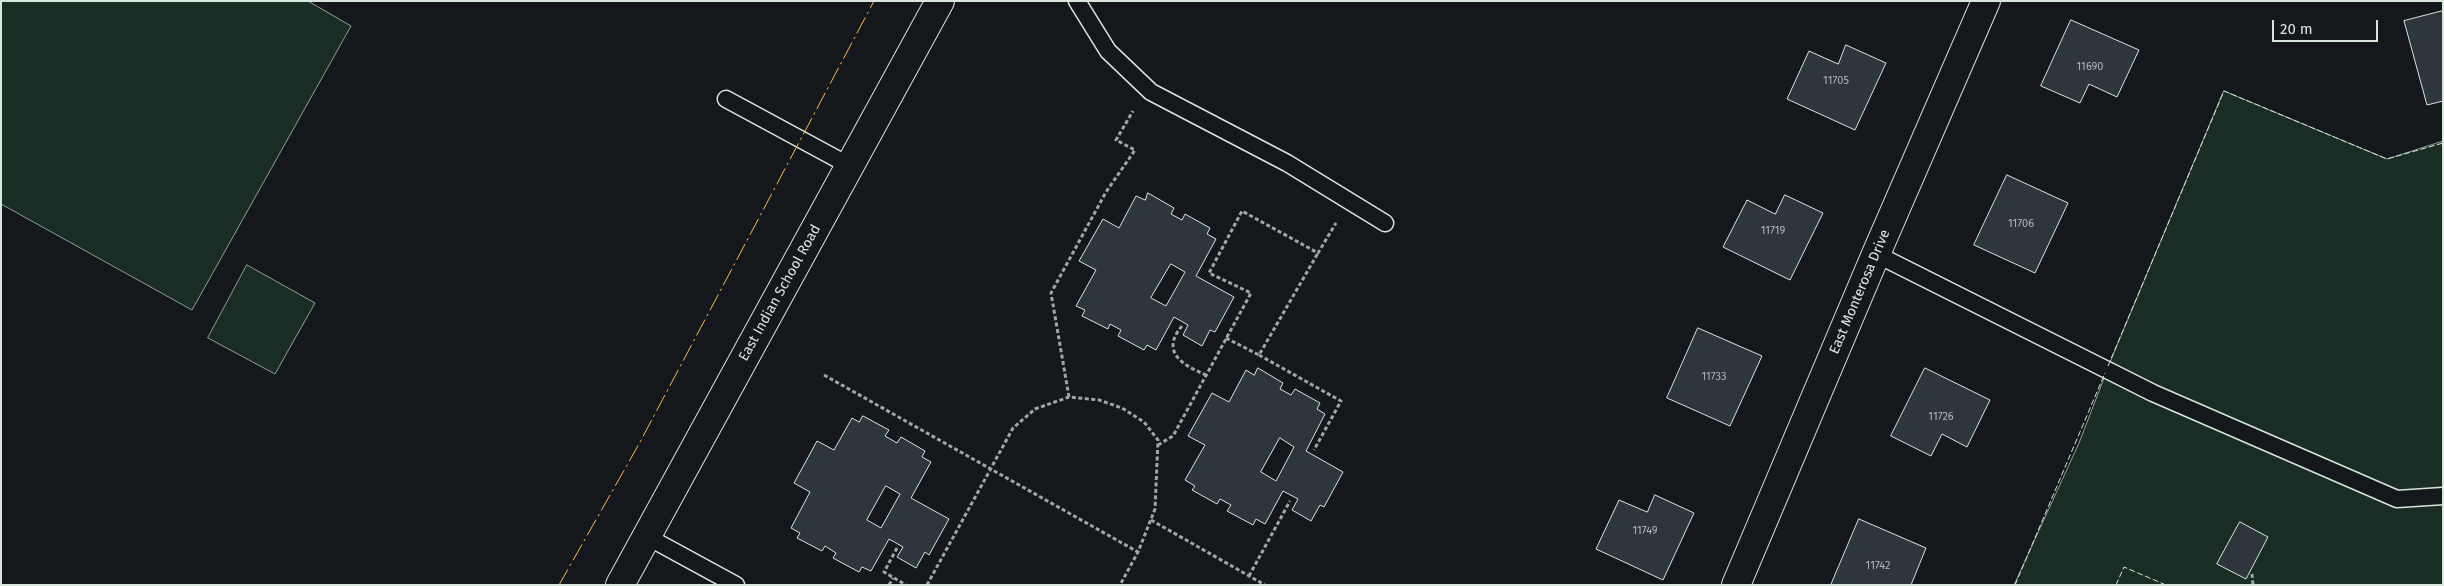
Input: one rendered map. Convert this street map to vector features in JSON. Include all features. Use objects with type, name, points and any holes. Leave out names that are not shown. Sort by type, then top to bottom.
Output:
[{"type":"street","name":"East Indian School Road","points":[[620,585],[940,1]]},
{"type":"street","name":"East Monterosa Drive","points":[[1736,585],[1876,254],[1986,1]]},
{"type":"lane","points":[[1077,1],[1108,51],[1151,92],[1287,163],[1385,223]]},
{"type":"lane","points":[[726,99],[850,166]]},
{"type":"lane","points":[[1876,254],[2153,393],[2397,499],[2443,496]]},
{"type":"lane","points":[[646,536],[736,585]]},
{"type":"path","points":[[1069,397],[1051,293],[1106,192],[1135,150],[1116,140],[1146,87]]},
{"type":"path","points":[[1259,355],[1348,201]]},
{"type":"path","points":[[1158,445],[1173,436],[1251,293],[1209,272],[1242,212],[1318,253]]},
{"type":"path","points":[[1182,326],[1173,344],[1176,355],[1184,365],[1206,375]]},
{"type":"path","points":[[1226,338],[1341,402],[1314,450]]},
{"type":"path","points":[[824,376],[1138,552]]},
{"type":"path","points":[[927,585],[1013,428],[1034,409],[1069,397],[1100,400],[1122,408],[1144,422],[1158,440],[1155,509],[1138,552],[1120,585]]},
{"type":"path","points":[[1249,576],[1290,501]]},
{"type":"path","points":[[1150,520],[1265,585]]},
{"type":"path","points":[[897,548],[884,572],[906,585]]},
{"type":"path","points":[[2252,574],[2254,585]]},
{"type":"path","points":[[889,585],[893,578]]},
{"type":"green space","points":[[1,1],[308,1],[351,26],[192,310],[1,204]]},
{"type":"green space","points":[[2224,91],[2387,159],[2443,141],[2443,585],[2014,585],[2079,443],[2113,355]]},
{"type":"green space","points":[[247,265],[315,303],[275,374],[208,338]]},
{"type":"building","points":[[2443,11],[2443,101],[2427,105],[2404,21]]},
{"type":"building","points":[[2071,20],[2139,50],[2117,97],[2089,84],[2080,103],[2041,86]]},
{"type":"building","points":[[1846,45],[1886,63],[1855,130],[1787,99],[1809,51],[1838,64]]},
{"type":"building","points":[[2007,175],[2068,203],[2035,273],[1974,245]]},
{"type":"building","points":[[1148,193],[1174,208],[1171,214],[1182,220],[1185,214],[1210,228],[1207,234],[1216,239],[1196,276],[1234,297],[1215,332],[1210,330],[1202,346],[1183,335],[1188,325],[1174,317],[1156,350],[1147,345],[1144,350],[1118,336],[1121,330],[1110,324],[1108,329],[1082,316],[1085,310],[1076,306],[1096,270],[1079,261],[1103,219],[1119,228],[1136,196],[1145,200]],"holes":[[[1171,264],[1185,272],[1166,306],[1151,298]]]},
{"type":"building","points":[[1785,195],[1823,213],[1790,280],[1723,247],[1747,200],[1775,214]]},
{"type":"building","points":[[1698,328],[1762,356],[1730,426],[1667,398]]},
{"type":"building","points":[[1258,368],[1283,383],[1280,389],[1291,395],[1295,389],[1320,403],[1317,409],[1325,414],[1306,451],[1343,472],[1324,507],[1320,505],[1311,521],[1292,510],[1298,499],[1283,491],[1265,524],[1256,519],[1253,525],[1227,511],[1231,505],[1220,499],[1217,504],[1192,490],[1195,486],[1185,480],[1205,445],[1188,436],[1212,393],[1229,402],[1246,370],[1254,375]],"holes":[[[1280,438],[1294,447],[1276,481],[1261,472]]]},
{"type":"building","points":[[1925,368],[1990,400],[1967,447],[1942,434],[1931,456],[1891,436]]},
{"type":"building","points":[[863,416],[889,430],[885,436],[897,443],[901,437],[925,451],[922,457],[931,462],[911,498],[949,519],[929,555],[925,552],[916,568],[897,557],[903,547],[889,539],[871,571],[862,567],[859,572],[833,558],[836,553],[825,546],[822,551],[797,538],[800,533],[791,528],[810,492],[794,483],[817,441],[834,450],[852,418],[859,422]],"holes":[[[886,486],[900,494],[881,528],[867,520]]]},
{"type":"building","points":[[1655,495],[1694,513],[1663,580],[1596,549],[1619,500],[1647,512]]},
{"type":"building","points":[[1859,519],[1926,548],[1911,585],[1831,585]]},
{"type":"building","points":[[2240,522],[2268,537],[2246,579],[2217,564]]},
{"type":"fence","points":[[2108,366],[2224,91],[2387,159],[2443,143]]},
{"type":"fence","points":[[2015,585],[2105,373]]},
{"type":"fence","points":[[2116,585],[2124,567],[2166,585]]},
{"type":"power","points":[[559,585],[639,444],[874,1]]}]
